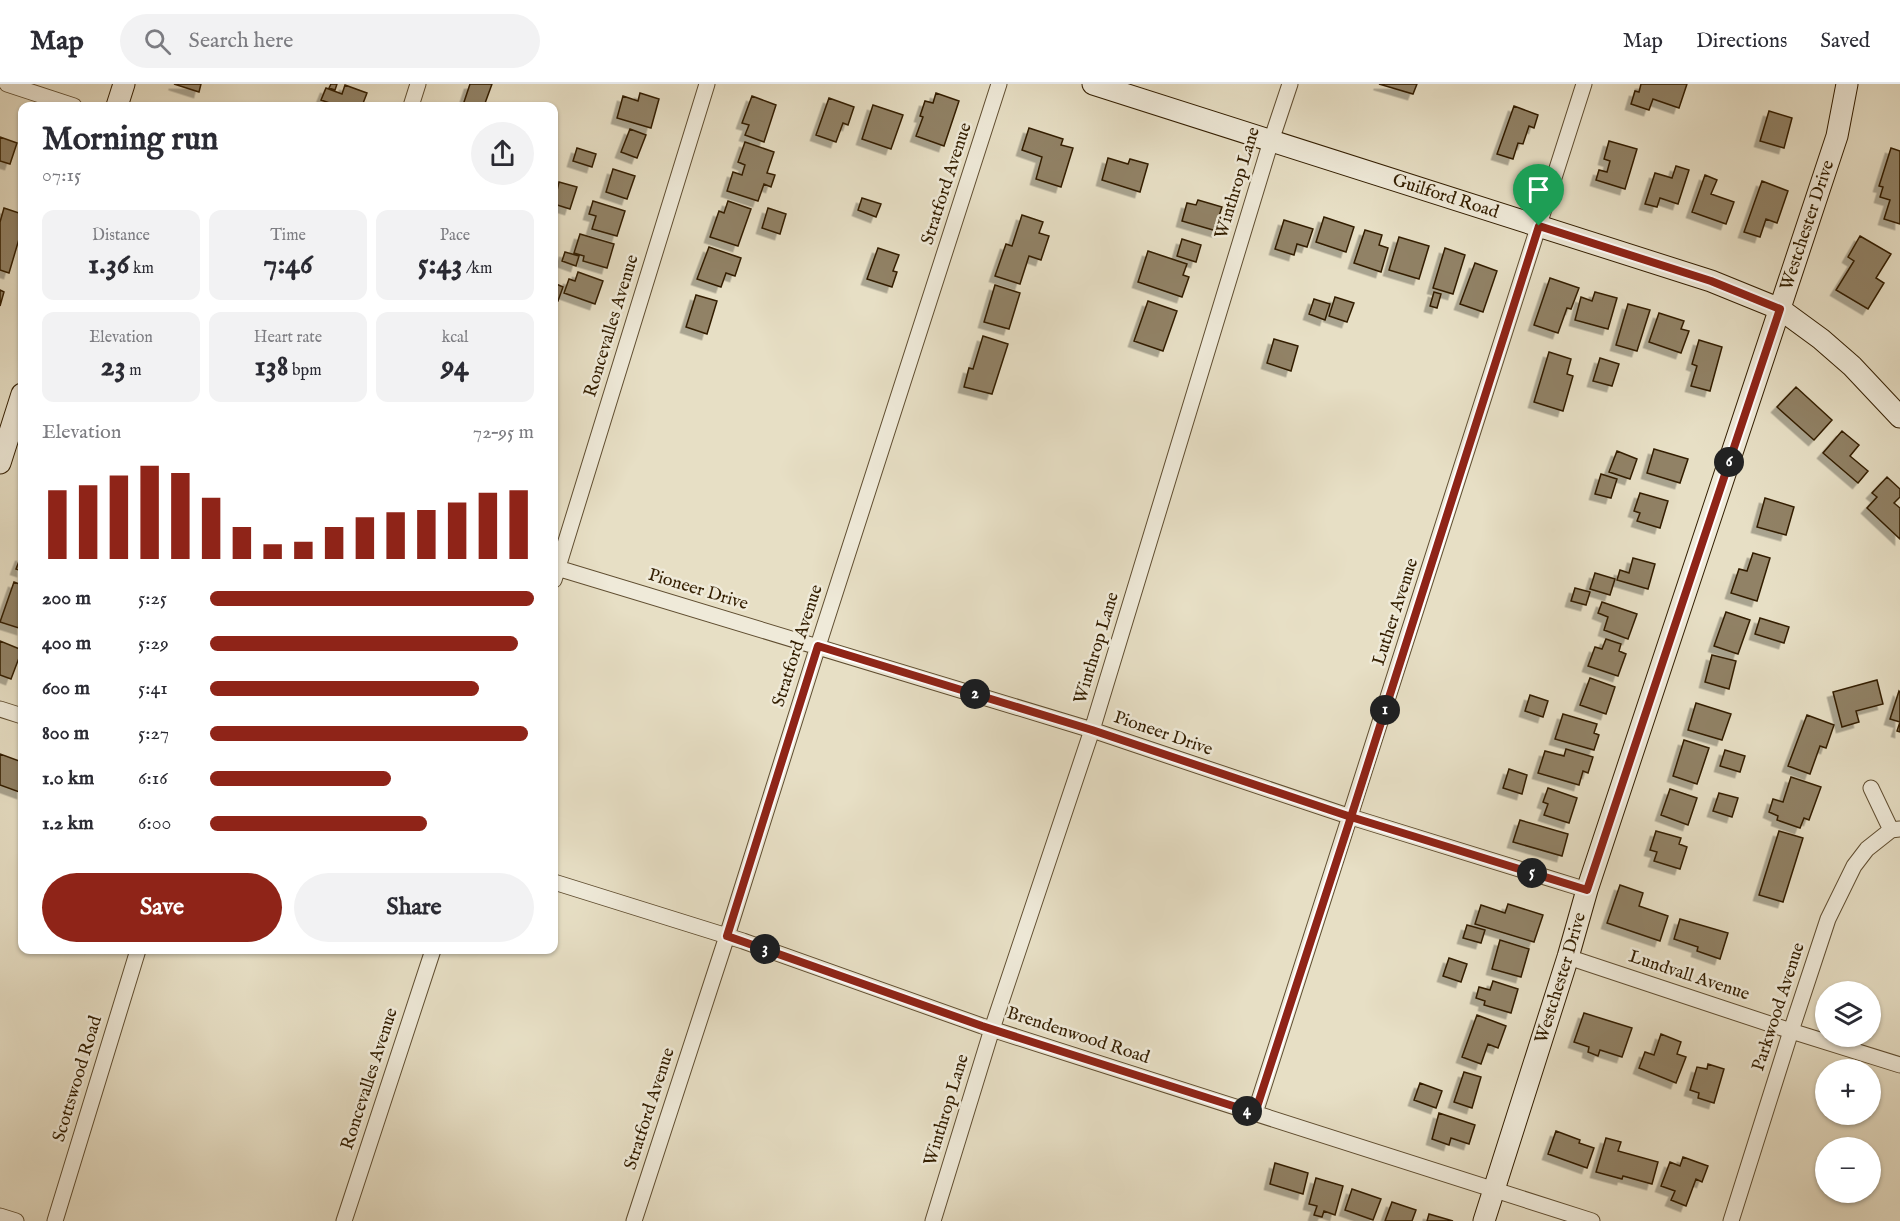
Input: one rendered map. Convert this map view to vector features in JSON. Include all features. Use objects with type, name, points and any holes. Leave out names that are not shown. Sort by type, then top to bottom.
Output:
[{"type":"street","points":[[7,84],[62,102]]},
{"type":"street","points":[[118,102],[124,84]]},
{"type":"street","points":[[412,102],[418,84]]},
{"type":"street","name":"Roncevalles Avenue","points":[[558,562],[707,84]]},
{"type":"street","name":"Stratford Avenue","points":[[634,1221],[999,84]]},
{"type":"street","name":"Guilford Road","points":[[1093,84],[1711,281],[1780,309],[1821,339],[1852,366],[1900,417]]},
{"type":"street","name":"Winthrop Lane","points":[[933,1221],[992,1029],[1092,730],[1290,84]]},
{"type":"street","name":"Luther Avenue","points":[[1255,1113],[1584,84]]},
{"type":"street","name":"Westchester Drive","points":[[1484,1221],[1587,890],[1838,136],[1846,84]]},
{"type":"street","points":[[0,463],[18,407]]},
{"type":"street","name":"Pioneer Drive","points":[[558,573],[818,646],[1092,730],[1351,817],[1587,890]]},
{"type":"street","points":[[0,709],[18,715]]},
{"type":"street","points":[[1871,788],[1895,829]]},
{"type":"street","name":"Parkwood Avenue","points":[[1731,1221],[1828,920],[1854,866],[1867,849],[1895,829]]},
{"type":"street","name":"Brendenwood Road","points":[[558,883],[727,936],[992,1029],[1592,1221]]},
{"type":"street","name":"Scottswood Road","points":[[54,1221],[137,954]]},
{"type":"street","name":"Roncevalles Avenue","points":[[344,1221],[432,954]]},
{"type":"street","name":"Lundvall Avenue","points":[[1568,957],[1900,1065]]},
{"type":"street","points":[[0,1216],[16,1221]]},
{"type":"building","points":[[174,84],[201,84],[199,92]]},
{"type":"building","points":[[331,84],[337,84],[335,90],[329,88]]},
{"type":"building","points":[[470,84],[492,84],[485,102],[464,102]]},
{"type":"building","points":[[1379,84],[1417,84],[1413,94]]},
{"type":"building","points":[[1641,84],[1687,84],[1679,108],[1653,99],[1649,110],[1631,104],[1635,91],[1639,92]]},
{"type":"building","points":[[345,85],[367,93],[364,102],[321,100],[326,88],[342,94]]},
{"type":"building","points":[[640,93],[659,99],[651,128],[617,118],[623,96],[638,101]]},
{"type":"building","points":[[936,93],[959,101],[944,146],[916,136],[923,117],[920,116],[925,101],[933,103]]},
{"type":"building","points":[[752,96],[776,105],[764,142],[745,135],[749,125],[742,123]]},
{"type":"building","points":[[829,98],[854,107],[848,125],[843,123],[836,142],[816,135]]},
{"type":"building","points":[[873,105],[903,115],[891,149],[862,139]]},
{"type":"building","points":[[1514,106],[1538,115],[1534,128],[1529,126],[1523,144],[1518,143],[1513,159],[1497,154]]},
{"type":"building","points":[[1769,111],[1792,118],[1784,148],[1760,141]]},
{"type":"building","points":[[1029,128],[1063,139],[1061,145],[1073,148],[1061,187],[1036,179],[1042,157],[1022,150]]},
{"type":"building","points":[[630,129],[646,135],[637,158],[621,152]]},
{"type":"building","points":[[0,137],[17,143],[10,164],[0,161]]},
{"type":"building","points":[[1609,141],[1637,149],[1625,189],[1596,180],[1599,170],[1607,172],[1610,161],[1604,159]]},
{"type":"building","points":[[745,142],[774,152],[767,173],[775,175],[771,187],[764,184],[758,201],[727,191],[733,172],[742,175],[745,165],[738,162]]},
{"type":"building","points":[[577,148],[596,154],[592,167],[573,161]]},
{"type":"building","points":[[1891,148],[1900,151],[1900,224],[1884,219],[1890,200],[1880,197],[1883,187],[1879,186]]},
{"type":"building","points":[[1108,158],[1128,164],[1130,159],[1148,164],[1140,192],[1102,180]]},
{"type":"building","points":[[1676,166],[1689,170],[1678,204],[1660,198],[1657,207],[1645,204],[1655,173],[1672,178]]},
{"type":"building","points":[[613,169],[635,176],[627,199],[606,192]]},
{"type":"building","points":[[1705,175],[1717,180],[1711,194],[1734,202],[1726,224],[1692,212]]},
{"type":"building","points":[[1762,181],[1788,191],[1777,223],[1766,219],[1760,237],[1744,232]]},
{"type":"building","points":[[559,182],[577,187],[570,209],[558,205]]},
{"type":"building","points":[[862,198],[881,204],[876,217],[858,210]]},
{"type":"building","points":[[1198,200],[1222,207],[1219,216],[1224,218],[1220,232],[1182,221],[1187,203],[1196,205]]},
{"type":"building","points":[[593,201],[625,211],[617,236],[592,229],[596,216],[589,214]]},
{"type":"building","points":[[728,201],[751,209],[738,246],[710,237],[719,211],[724,213]]},
{"type":"building","points":[[4,208],[18,213],[18,243],[9,273],[0,270],[0,222]]},
{"type":"building","points":[[768,208],[786,214],[780,234],[762,228]]},
{"type":"building","points":[[1022,215],[1043,222],[1039,233],[1049,236],[1041,260],[1029,256],[1020,284],[995,276],[1006,244],[1012,246]]},
{"type":"building","points":[[1324,217],[1354,227],[1346,252],[1316,242]]},
{"type":"building","points":[[1284,220],[1313,229],[1307,247],[1297,244],[1294,255],[1275,249]]},
{"type":"building","points":[[1365,230],[1382,235],[1379,245],[1388,248],[1381,272],[1354,263]]},
{"type":"building","points":[[580,234],[614,244],[607,268],[583,261],[584,256],[574,253]]},
{"type":"building","points":[[1860,236],[1891,254],[1876,278],[1884,283],[1868,309],[1836,290],[1854,261],[1848,257]]},
{"type":"building","points":[[1399,237],[1429,246],[1419,279],[1389,270]]},
{"type":"building","points":[[1182,239],[1201,245],[1196,262],[1177,256]]},
{"type":"building","points":[[709,247],[741,258],[735,276],[726,273],[721,287],[697,279]]},
{"type":"building","points":[[878,248],[899,255],[893,271],[897,272],[892,287],[867,279]]},
{"type":"building","points":[[1445,248],[1465,255],[1453,294],[1433,288]]},
{"type":"building","points":[[1148,251],[1187,264],[1183,275],[1189,277],[1182,297],[1138,282]]},
{"type":"building","points":[[565,252],[579,256],[576,266],[562,261]]},
{"type":"building","points":[[1475,263],[1497,271],[1483,312],[1460,304]]},
{"type":"building","points":[[578,272],[603,281],[595,304],[564,293],[569,279],[575,281]]},
{"type":"building","points":[[1550,278],[1579,288],[1571,309],[1567,308],[1558,333],[1534,325]]},
{"type":"building","points":[[558,285],[563,287],[558,301]]},
{"type":"building","points":[[995,285],[1020,293],[1009,329],[984,322]]},
{"type":"building","points":[[0,290],[4,292],[0,306]]},
{"type":"building","points":[[1434,292],[1441,294],[1437,308],[1430,306]]},
{"type":"building","points":[[1595,292],[1617,298],[1608,329],[1575,320],[1581,297],[1592,301]]},
{"type":"building","points":[[696,295],[717,301],[707,334],[686,327]]},
{"type":"building","points":[[1335,297],[1354,303],[1347,322],[1329,316]]},
{"type":"building","points":[[1314,299],[1330,304],[1325,320],[1309,314]]},
{"type":"building","points":[[1148,301],[1177,311],[1163,351],[1134,341]]},
{"type":"building","points":[[1628,304],[1650,310],[1637,351],[1616,345]]},
{"type":"building","points":[[1659,313],[1684,321],[1681,329],[1689,331],[1681,353],[1649,342]]},
{"type":"building","points":[[983,336],[1008,344],[992,394],[964,387],[969,368],[973,369]]},
{"type":"building","points":[[1274,339],[1298,346],[1291,371],[1267,363]]},
{"type":"building","points":[[1699,340],[1722,347],[1710,391],[1691,386],[1697,366],[1692,364]]},
{"type":"building","points":[[1549,352],[1571,359],[1567,374],[1573,376],[1563,411],[1534,402]]},
{"type":"building","points":[[1600,358],[1619,364],[1612,386],[1593,381]]},
{"type":"building","points":[[1796,387],[1832,420],[1814,440],[1777,407]]},
{"type":"building","points":[[1842,431],[1859,445],[1850,456],[1868,471],[1858,483],[1823,453]]},
{"type":"building","points":[[1654,449],[1688,459],[1680,483],[1647,473]]},
{"type":"building","points":[[1617,451],[1637,459],[1630,479],[1609,472]]},
{"type":"building","points":[[1601,474],[1617,479],[1611,498],[1595,494]]},
{"type":"building","points":[[1887,477],[1900,489],[1900,497],[1894,503],[1900,508],[1900,539],[1867,508],[1877,497],[1872,493]]},
{"type":"building","points":[[1640,493],[1668,501],[1660,528],[1637,521],[1640,513],[1634,511]]},
{"type":"building","points":[[1765,498],[1794,507],[1786,535],[1757,527]]},
{"type":"building","points":[[1753,553],[1770,558],[1757,601],[1731,593],[1739,569],[1747,571]]},
{"type":"building","points":[[1633,558],[1655,564],[1648,589],[1617,580],[1620,570],[1629,573]]},
{"type":"building","points":[[1595,573],[1615,579],[1610,595],[1590,589]]},
{"type":"building","points":[[14,582],[18,584],[18,628],[0,622]]},
{"type":"building","points":[[1575,588],[1590,592],[1586,605],[1571,601]]},
{"type":"building","points":[[1602,602],[1637,614],[1628,639],[1604,630],[1608,617],[1598,613]]},
{"type":"building","points":[[1726,612],[1750,620],[1738,654],[1714,646]]},
{"type":"building","points":[[1760,618],[1789,627],[1784,643],[1755,634]]},
{"type":"building","points":[[1606,639],[1621,644],[1619,651],[1626,654],[1618,676],[1588,666],[1595,647],[1602,649]]},
{"type":"building","points":[[0,641],[18,648],[18,661],[11,679],[0,675]]},
{"type":"building","points":[[1712,655],[1736,661],[1729,689],[1705,682]]},
{"type":"building","points":[[1590,678],[1615,687],[1606,714],[1580,705]]},
{"type":"building","points":[[1877,680],[1883,704],[1856,711],[1859,722],[1842,727],[1833,692]]},
{"type":"building","points":[[1900,692],[1900,722],[1890,719]]},
{"type":"building","points":[[1530,695],[1548,701],[1543,717],[1525,711]]},
{"type":"building","points":[[1696,703],[1731,714],[1722,740],[1688,730]]},
{"type":"building","points":[[1563,714],[1597,724],[1594,733],[1599,735],[1594,750],[1555,739]]},
{"type":"building","points":[[1807,715],[1834,725],[1826,748],[1820,746],[1810,774],[1788,766]]},
{"type":"building","points":[[1684,740],[1709,748],[1697,784],[1673,776]]},
{"type":"building","points":[[1566,749],[1593,757],[1588,773],[1583,771],[1579,785],[1538,773],[1545,751],[1564,756]]},
{"type":"building","points":[[1725,750],[1745,756],[1740,772],[1720,766]]},
{"type":"building","points":[[0,754],[18,761],[18,792],[0,785]]},
{"type":"building","points":[[1509,769],[1527,775],[1522,794],[1503,788]]},
{"type":"building","points":[[1791,777],[1821,787],[1809,820],[1804,818],[1800,828],[1777,820],[1778,816],[1769,812],[1773,799],[1783,802]]},
{"type":"building","points":[[1548,788],[1577,798],[1569,823],[1544,815],[1548,804],[1543,802]]},
{"type":"building","points":[[1670,789],[1697,798],[1688,825],[1661,815]]},
{"type":"building","points":[[1719,793],[1738,798],[1732,817],[1713,811]]},
{"type":"building","points":[[1520,820],[1568,834],[1562,856],[1513,842]]},
{"type":"building","points":[[1656,831],[1681,838],[1679,844],[1687,847],[1680,869],[1654,861],[1657,852],[1650,850]]},
{"type":"building","points":[[1779,831],[1803,838],[1783,902],[1759,895]]},
{"type":"building","points":[[1620,885],[1643,893],[1639,906],[1668,916],[1660,941],[1607,923]]},
{"type":"building","points":[[1508,904],[1543,915],[1534,942],[1475,924],[1481,905],[1505,913]]},
{"type":"building","points":[[1680,919],[1728,933],[1720,959],[1697,951],[1698,947],[1674,939]]},
{"type":"building","points":[[1467,925],[1485,930],[1481,943],[1463,938]]},
{"type":"building","points":[[1500,940],[1529,949],[1521,977],[1492,969]]},
{"type":"building","points":[[1449,958],[1467,964],[1461,982],[1443,976]]},
{"type":"building","points":[[1493,981],[1518,989],[1511,1013],[1484,1005],[1485,1001],[1476,998],[1479,987],[1490,990]]},
{"type":"building","points":[[1584,1013],[1632,1028],[1622,1057],[1600,1050],[1598,1056],[1588,1052],[1589,1047],[1574,1042]]},
{"type":"building","points":[[1477,1015],[1506,1026],[1498,1048],[1488,1044],[1481,1064],[1462,1057]]},
{"type":"building","points":[[1661,1034],[1681,1042],[1677,1054],[1686,1057],[1676,1083],[1639,1068],[1645,1052],[1654,1055]]},
{"type":"building","points":[[1708,1064],[1724,1069],[1714,1103],[1698,1098],[1699,1093],[1690,1090],[1697,1067],[1707,1069]]},
{"type":"building","points":[[1464,1072],[1481,1077],[1472,1108],[1454,1102]]},
{"type":"building","points":[[1420,1083],[1442,1091],[1436,1108],[1414,1100]]},
{"type":"building","points":[[1439,1113],[1475,1125],[1469,1144],[1451,1138],[1449,1145],[1432,1139]]},
{"type":"building","points":[[1556,1131],[1594,1148],[1587,1168],[1548,1154]]},
{"type":"building","points":[[1606,1138],[1621,1142],[1618,1151],[1658,1162],[1652,1184],[1596,1172]]},
{"type":"building","points":[[1683,1157],[1708,1166],[1702,1182],[1696,1179],[1686,1206],[1671,1200],[1675,1191],[1661,1186],[1670,1162],[1680,1166]]},
{"type":"building","points":[[1275,1163],[1308,1173],[1303,1194],[1270,1184]]},
{"type":"building","points":[[1316,1178],[1343,1186],[1335,1215],[1324,1211],[1322,1217],[1314,1215],[1317,1206],[1309,1204]]},
{"type":"building","points":[[1352,1189],[1381,1199],[1373,1220],[1345,1210]]},
{"type":"building","points":[[1392,1202],[1416,1210],[1412,1221],[1385,1221]]},
{"type":"building","points":[[1429,1214],[1453,1221],[1427,1221]]},
{"type":"route","points":[[1539,226],[1351,817],[1092,730],[818,646],[727,936],[982,1026],[1255,1113],[1351,817],[1587,890],[1780,309],[1711,281],[1539,226]]}]
